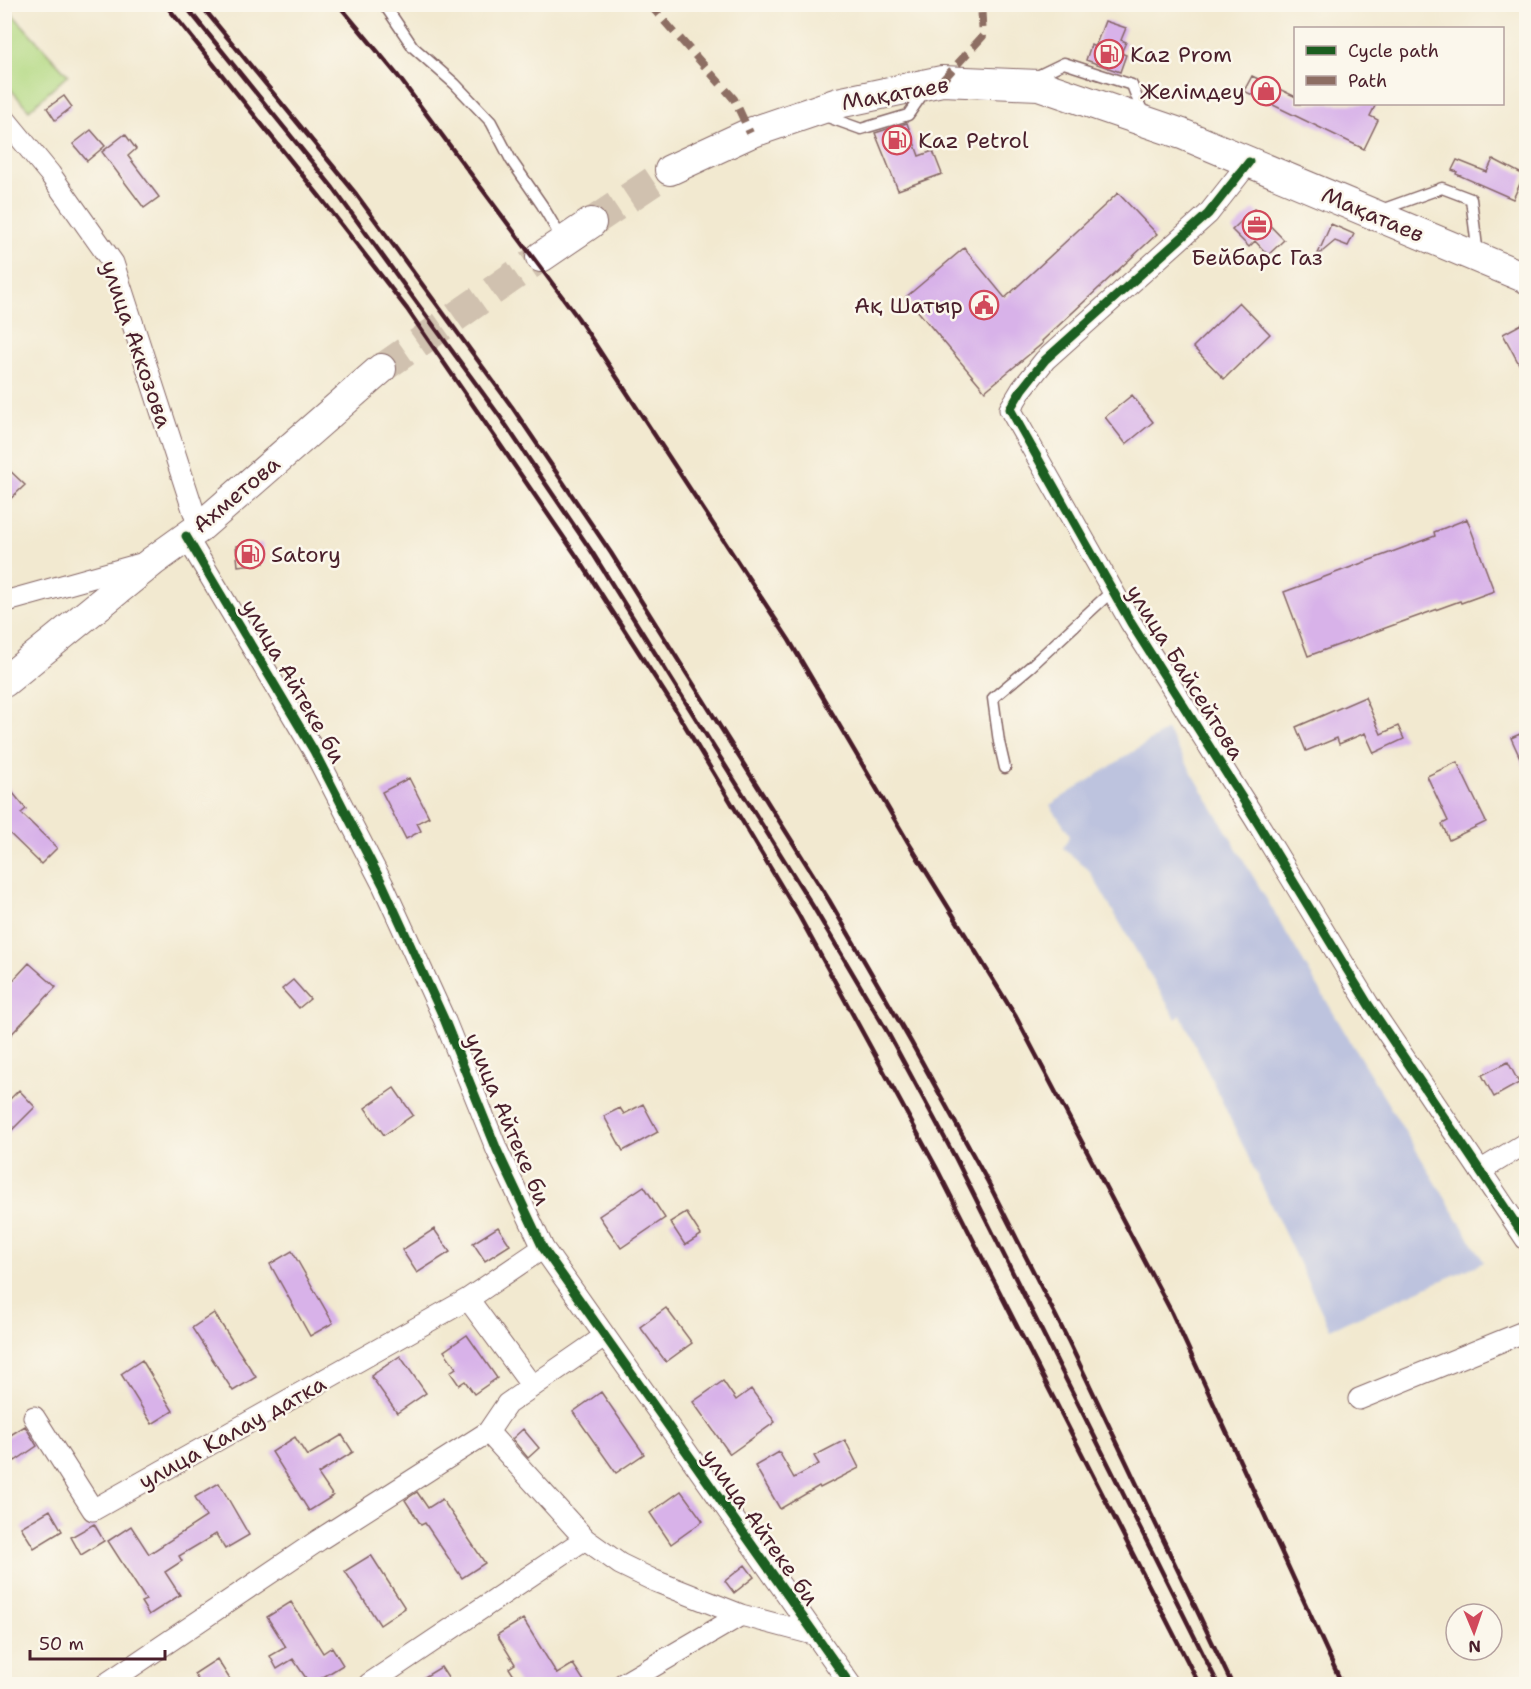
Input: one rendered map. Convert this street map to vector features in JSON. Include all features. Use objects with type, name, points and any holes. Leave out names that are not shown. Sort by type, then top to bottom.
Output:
[{"type":"main road","name":"Мақатаев","points":[[670,170],[750,133],[838,103],[942,81],[1039,85],[1182,134],[1527,278]]},
{"type":"main road","points":[[552,249],[591,224]]},
{"type":"main road","name":"Ахметова","points":[[4,682],[192,532],[381,369]]},
{"type":"street","name":"улица Аккозова","points":[[4,118],[50,174],[113,263],[192,532]]},
{"type":"street","name":"улица Байсейтова","points":[[1249,162],[1208,214],[1045,360],[1022,389],[1010,409],[1131,623],[1254,817],[1368,1004],[1527,1239]]},
{"type":"street","name":"улица Айтеке би","points":[[192,532],[314,751],[383,885],[445,1021],[497,1150],[543,1248],[850,1684]]},
{"type":"street","points":[[4,602],[153,561]]},
{"type":"street","points":[[1480,1171],[1527,1143]]},
{"type":"street","name":"улица Калау датка","points":[[34,1417],[93,1510],[468,1299],[543,1248]]},
{"type":"street","points":[[468,1299],[532,1386]]},
{"type":"street","points":[[1359,1399],[1527,1331]]},
{"type":"street","points":[[106,1684],[319,1540],[488,1432],[507,1404],[604,1336]]},
{"type":"street","points":[[488,1432],[585,1539],[628,1569],[741,1615],[813,1634]]},
{"type":"street","points":[[369,1684],[585,1539]]},
{"type":"street","points":[[623,1684],[741,1615]]},
{"type":"lane","points":[[384,4],[412,47],[455,84],[491,122],[511,160],[542,205],[552,249]]},
{"type":"lane","points":[[1372,213],[1442,188],[1471,199],[1478,258]]},
{"type":"lane","points":[[1005,768],[993,698],[1112,591]]},
{"type":"shaded area","points":[[1167,730],[1350,1041],[1484,1262],[1330,1329],[1181,1015],[1176,1019],[1089,870],[1063,848],[1070,835],[1050,805]]},
{"type":"green space","points":[[4,5],[68,75],[29,110],[5,83]]},
{"type":"building","points":[[1105,21],[1126,28],[1121,40],[1126,42],[1121,53],[1126,55],[1120,72],[1086,60],[1091,45],[1095,47]]},
{"type":"building","points":[[1252,76],[1294,96],[1294,105],[1376,105],[1370,116],[1378,120],[1364,149],[1244,91]]},
{"type":"building","points":[[64,96],[72,107],[55,120],[47,108]]},
{"type":"building","points":[[907,123],[919,156],[933,151],[942,174],[898,190],[875,133]]},
{"type":"building","points":[[91,130],[105,146],[87,161],[73,144]]},
{"type":"building","points":[[125,134],[136,149],[128,156],[159,197],[144,208],[102,152]]},
{"type":"building","points":[[1493,159],[1524,175],[1513,199],[1456,174],[1457,172],[1452,170],[1457,160],[1487,172]]},
{"type":"building","points":[[1118,193],[1157,234],[1042,341],[1043,343],[985,391],[906,297],[964,248],[1005,298]]},
{"type":"building","points":[[1254,209],[1284,240],[1268,255],[1255,241],[1249,247],[1232,230]]},
{"type":"building","points":[[1331,224],[1354,234],[1348,246],[1335,241],[1317,256]]},
{"type":"building","points":[[1239,302],[1270,334],[1224,379],[1193,347]]},
{"type":"building","points":[[1527,321],[1527,379],[1503,334]]},
{"type":"building","points":[[1132,395],[1153,422],[1126,444],[1105,417]]},
{"type":"building","points":[[4,465],[25,485],[4,505]]},
{"type":"building","points":[[1467,519],[1494,591],[1308,656],[1284,592],[1435,536],[1434,532]]},
{"type":"building","name":"Satory","points":[[262,543],[264,563],[238,566],[236,546]]},
{"type":"building","points":[[1365,697],[1381,734],[1398,726],[1404,739],[1374,753],[1365,733],[1339,744],[1337,738],[1306,751],[1296,727]]},
{"type":"building","points":[[1527,731],[1527,773],[1511,738]]},
{"type":"building","points":[[1457,762],[1486,822],[1449,840],[1442,824],[1448,821],[1427,776]]},
{"type":"building","points":[[409,778],[429,817],[417,823],[421,831],[406,839],[382,792]]},
{"type":"building","points":[[4,782],[26,809],[21,813],[57,848],[41,864],[4,828]]},
{"type":"building","points":[[29,963],[56,987],[4,1042],[4,990]]},
{"type":"building","points":[[293,980],[310,999],[299,1008],[282,989]]},
{"type":"building","points":[[1508,1062],[1519,1083],[1494,1097],[1482,1075]]},
{"type":"building","points":[[394,1088],[413,1115],[384,1135],[365,1108]]},
{"type":"building","points":[[19,1090],[35,1107],[4,1138],[4,1105]]},
{"type":"building","points":[[643,1104],[658,1132],[623,1151],[604,1116],[620,1108],[624,1114]]},
{"type":"building","points":[[644,1186],[665,1218],[621,1248],[599,1216]]},
{"type":"building","points":[[686,1212],[701,1235],[685,1245],[670,1222]]},
{"type":"building","points":[[498,1227],[510,1245],[485,1261],[473,1243]]},
{"type":"building","points":[[434,1229],[450,1252],[417,1273],[402,1250]]},
{"type":"building","points":[[292,1251],[333,1323],[310,1336],[270,1264]]},
{"type":"building","points":[[666,1308],[692,1343],[666,1362],[640,1327]]},
{"type":"building","points":[[214,1313],[256,1377],[233,1391],[192,1328]]},
{"type":"building","points":[[467,1335],[497,1378],[474,1394],[465,1381],[459,1385],[450,1372],[456,1368],[444,1351]]},
{"type":"building","points":[[400,1356],[426,1393],[397,1413],[371,1376]]},
{"type":"building","points":[[142,1360],[173,1411],[152,1424],[121,1374]]},
{"type":"building","points":[[723,1381],[736,1400],[751,1389],[775,1422],[730,1454],[693,1402]]},
{"type":"building","points":[[601,1392],[644,1454],[616,1473],[573,1412]]},
{"type":"building","points":[[25,1426],[37,1446],[15,1461],[4,1445],[4,1439]]},
{"type":"building","points":[[523,1429],[539,1448],[528,1458],[512,1439]]},
{"type":"building","points":[[342,1435],[353,1452],[318,1474],[333,1496],[309,1511],[272,1452],[295,1437],[307,1456]]},
{"type":"building","points":[[845,1440],[859,1468],[820,1488],[819,1486],[780,1509],[755,1466],[779,1452],[794,1478],[819,1464],[814,1456]]},
{"type":"building","points":[[219,1483],[249,1535],[225,1549],[216,1534],[179,1556],[182,1561],[165,1572],[180,1595],[149,1615],[141,1602],[146,1600],[108,1541],[131,1526],[149,1554],[206,1517],[195,1497]]},
{"type":"building","points":[[681,1491],[703,1521],[671,1544],[650,1513]]},
{"type":"building","points":[[417,1492],[428,1508],[442,1499],[485,1563],[462,1578],[425,1523],[421,1525],[405,1500]]},
{"type":"building","points":[[50,1510],[62,1531],[34,1548],[21,1527]]},
{"type":"building","points":[[94,1524],[104,1541],[81,1555],[71,1537]]},
{"type":"building","points":[[371,1555],[405,1608],[380,1625],[345,1571]]},
{"type":"building","points":[[745,1565],[754,1577],[734,1593],[725,1581]]},
{"type":"building","points":[[291,1602],[323,1653],[332,1647],[343,1665],[312,1684],[293,1659],[277,1669],[270,1656],[286,1647],[267,1617]]},
{"type":"building","points":[[523,1619],[557,1674],[573,1664],[586,1684],[519,1684],[509,1668],[515,1664],[497,1635]]},
{"type":"building","points":[[217,1659],[233,1684],[201,1684],[194,1674]]},
{"type":"building","points":[[441,1667],[452,1684],[413,1684]]},
{"type":"tunnel","points":[[591,223],[670,170]]},
{"type":"tunnel","points":[[381,369],[541,257]]},
{"type":"railway","points":[[165,4],[407,309],[580,561],[672,704],[798,914],[936,1167],[1199,1684]]},
{"type":"railway","points":[[184,4],[333,188],[501,418],[592,552],[814,908],[888,1033],[956,1159],[1218,1684]]},
{"type":"railway","points":[[200,4],[356,194],[512,407],[611,553],[829,900],[988,1182],[1069,1342],[1232,1684]]},
{"type":"railway","points":[[338,4],[398,76],[578,318],[789,640],[908,842],[1016,1017],[1172,1313],[1342,1684]]},
{"type":"marked path","points":[[649,4],[734,99],[750,133]]},
{"type":"marked path","points":[[942,81],[983,36],[981,4]]},
{"type":"cycle path","points":[[1249,162],[1208,214],[1045,360],[1022,389],[1010,409],[1131,623],[1254,817],[1368,1004],[1526,1239]]},
{"type":"cycle path","points":[[186,536],[314,751],[383,885],[445,1021],[497,1150],[543,1248],[850,1684]]},
{"type":"place","name":"Kaz Prom","points":[[1109,54]]},
{"type":"place","name":"Желімдеу","points":[[1266,91]]},
{"type":"place","name":"Kaz Petrol","points":[[897,140]]},
{"type":"place","name":"Бейбарс Газ","points":[[1257,225]]},
{"type":"place","name":"Ақ Шатыр","points":[[984,305]]},
{"type":"place","name":"Satory","points":[[250,554]]}]
